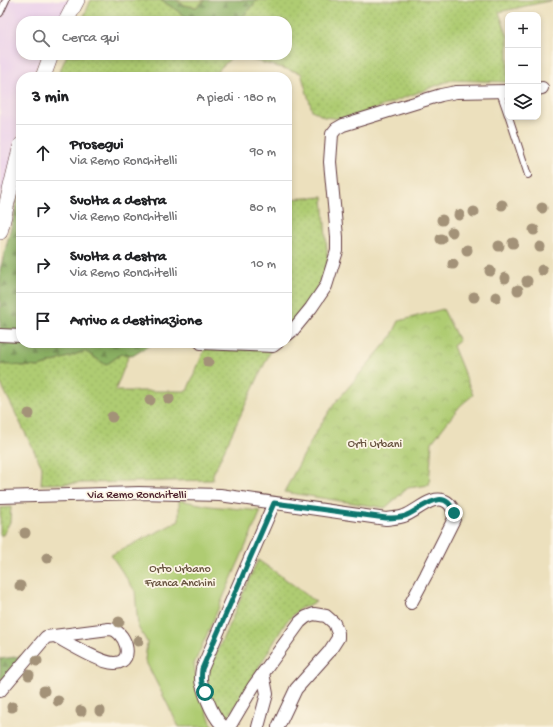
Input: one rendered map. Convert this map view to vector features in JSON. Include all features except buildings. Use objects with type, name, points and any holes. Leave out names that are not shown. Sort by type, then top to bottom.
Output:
[{"type":"street","points":[[69,16],[77,0]]},
{"type":"street","points":[[45,72],[48,60]]},
{"type":"street","points":[[292,331],[311,308],[326,286],[337,251],[330,162],[332,134],[336,129],[343,125],[441,95],[456,92],[504,91]]},
{"type":"street","points":[[0,232],[16,166]]},
{"type":"street","points":[[0,335],[16,336]]},
{"type":"street","name":"Via Remo Ronchitelli","points":[[0,497],[139,493],[220,495],[386,518],[403,517],[435,499],[445,501],[452,508],[454,518],[411,603]]},
{"type":"street","points":[[274,503],[202,669],[201,676],[202,685],[208,701],[219,722],[226,727],[229,726],[253,687],[300,622],[306,617],[314,614],[327,616],[334,623],[338,633],[338,638],[335,644],[296,689],[278,727]]},
{"type":"street","points":[[0,691],[46,637],[114,629],[119,632],[127,647],[128,654],[121,662],[110,663],[55,636]]},
{"type":"street","points":[[258,727],[267,694],[263,673]]},
{"type":"lane","points":[[0,13],[6,0]]},
{"type":"lane","points":[[509,120],[528,175]]},
{"type":"shaded area","points":[[0,0],[70,0],[62,16],[16,16],[16,60],[40,60],[35,72],[16,72],[16,145],[0,205]]},
{"type":"green space","points":[[91,0],[161,0],[185,16],[84,16]]},
{"type":"green space","points":[[161,0],[176,0],[184,5],[196,7],[205,0],[257,0],[243,16],[185,16]]},
{"type":"green space","points":[[176,0],[205,0],[196,7],[184,5]]},
{"type":"green space","points":[[257,0],[553,0],[499,12],[505,29],[505,82],[451,80],[372,110],[341,119],[324,117],[312,110],[301,73],[253,60],[292,60],[292,16],[243,16]]},
{"type":"green space","points":[[65,60],[229,60],[216,72],[59,72]]},
{"type":"green space","points":[[323,197],[328,265],[312,297],[292,323],[292,199]]},
{"type":"green space","points":[[16,208],[16,348],[145,348],[134,355],[121,354],[106,365],[85,351],[39,367],[0,364],[0,270]]},
{"type":"green space","name":"Orti Urbani","points":[[443,309],[459,341],[453,346],[473,395],[460,406],[432,442],[429,485],[408,488],[385,508],[284,492],[316,432],[335,403],[391,337],[399,321]]},
{"type":"green space","points":[[205,348],[272,348],[213,474],[213,480],[41,484],[42,467],[0,382],[0,364],[39,367],[85,351],[106,365],[121,354],[129,355],[115,391],[187,391]]},
{"type":"green space","name":"Orto Urbano Franca Anchini","points":[[179,500],[210,506],[261,511],[194,664],[198,690],[213,727],[179,727],[145,660],[147,642],[138,627],[135,591],[111,555],[179,521]]},
{"type":"green space","points":[[11,507],[10,522],[3,535],[0,535],[0,508]]},
{"type":"green space","points":[[258,560],[316,602],[299,609],[286,622],[227,720],[214,705],[208,688],[207,674]]},
{"type":"green space","points":[[22,656],[0,682],[0,659]]},
{"type":"route","points":[[205,692],[202,685],[202,669],[274,503],[386,518],[403,517],[430,501],[440,499],[449,504],[454,513]]}]
